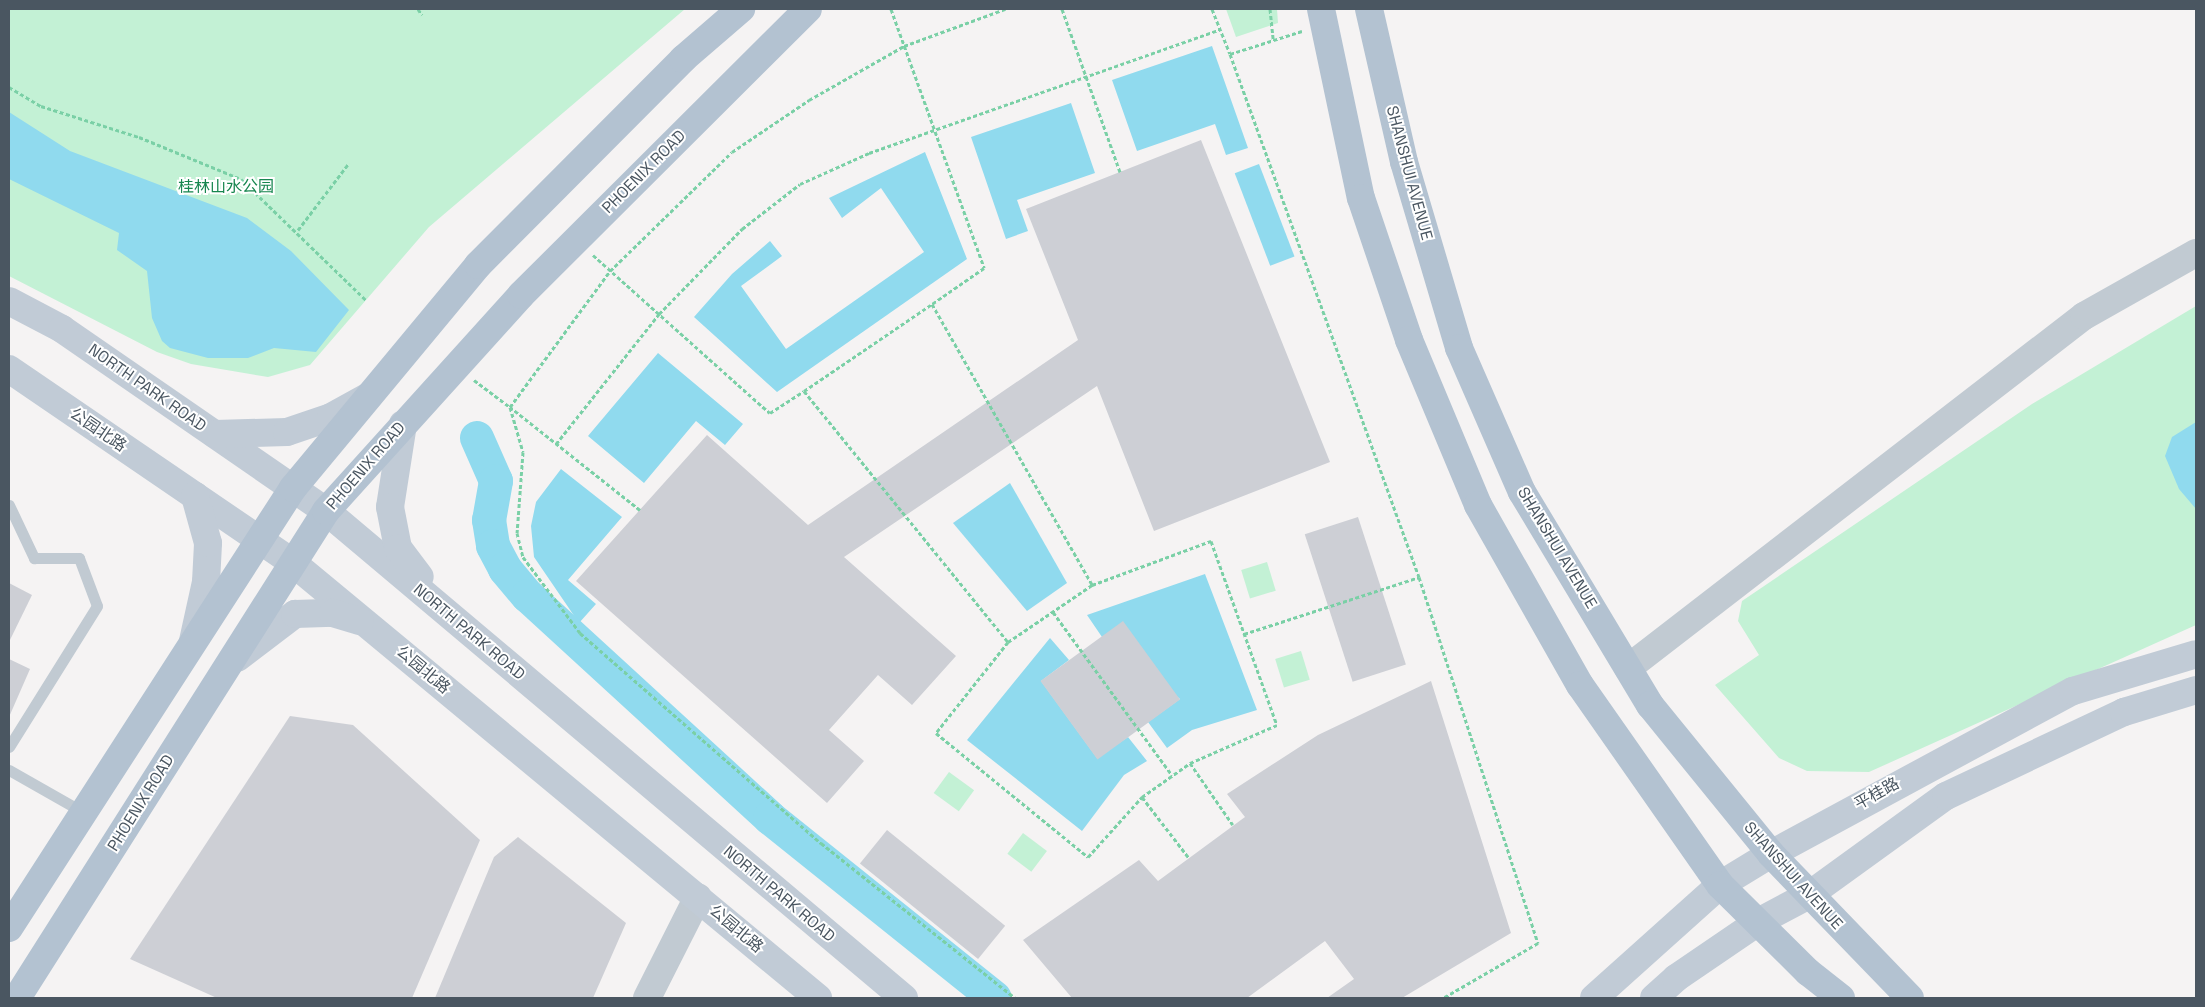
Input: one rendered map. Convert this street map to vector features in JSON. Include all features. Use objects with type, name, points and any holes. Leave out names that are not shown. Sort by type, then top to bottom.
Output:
[{"type":"main road","points":[[9,928],[292,488],[478,265],[683,59],[741,9]]},
{"type":"main road","name":"PHOENIX ROAD","points":[[17,998],[326,512],[455,366],[576,240],[808,9]]},
{"type":"main road","name":"SHANSHUI AVENUE","points":[[1369,9],[1404,162],[1459,348],[1522,492],[1650,706],[1771,854],[1910,998]]},
{"type":"main road","points":[[1322,16],[1361,198],[1409,340],[1478,505],[1580,685],[1720,885],[1841,998]]},
{"type":"main road","name":"NORTH PARK ROAD","points":[[9,302],[62,329],[326,512],[904,998]]},
{"type":"main road","name":"公园北路","points":[[9,369],[294,563],[818,998]]},
{"type":"main road","points":[[215,434],[287,432],[331,417],[369,396]]},
{"type":"main road","points":[[403,424],[390,507],[398,548],[446,613]]},
{"type":"main road","points":[[193,643],[206,582],[208,544],[195,496]]},
{"type":"main road","points":[[228,666],[270,628],[295,614],[333,612],[366,623]]},
{"type":"main road","name":"平桂路","points":[[1594,998],[1720,885],[1771,854],[2073,691],[2196,654]]},
{"type":"main road","points":[[1654,998],[1758,922],[1809,895],[1946,796],[2124,712],[2196,690]]},
{"type":"street","points":[[1628,668],[2084,316],[2196,253]]},
{"type":"street","points":[[647,998],[702,900]]},
{"type":"street","points":[[660,998],[702,900]]},
{"type":"lane","points":[[9,505],[34,558],[79,558],[97,606],[9,747]]},
{"type":"lane","points":[[9,770],[84,812]]},
{"type":"path","points":[[418,9],[422,15]]},
{"type":"path","points":[[576,240],[770,413],[984,268],[891,9]]},
{"type":"path","points":[[510,407],[610,271],[732,152],[809,100],[904,46],[1005,9]]},
{"type":"path","points":[[1062,9],[1120,172]]},
{"type":"path","points":[[1212,9],[1221,29],[1419,578],[1538,943],[1443,998]]},
{"type":"path","points":[[1270,9],[1273,40]]},
{"type":"path","points":[[1230,54],[1273,40],[1322,16]]},
{"type":"path","points":[[556,444],[659,314],[742,229],[800,184],[869,152],[935,132],[1086,76],[1221,29]]},
{"type":"path","points":[[9,87],[41,106],[139,137],[241,179],[298,230],[367,302]]},
{"type":"path","points":[[298,230],[336,186],[349,163]]},
{"type":"path","points":[[932,304],[1092,585]]},
{"type":"path","points":[[455,366],[640,510]]},
{"type":"path","points":[[804,391],[1008,642]]},
{"type":"path","points":[[510,407],[523,452],[517,533],[523,557],[580,633],[821,843],[1015,998]]},
{"type":"path","points":[[1211,541],[1277,725],[1190,763],[1172,775],[1142,797],[1088,857],[936,733],[1008,642],[1092,585],[1211,541]]},
{"type":"path","points":[[1244,634],[1419,578]]},
{"type":"path","points":[[1053,612],[1172,775]]},
{"type":"path","points":[[1190,763],[1233,825]]},
{"type":"path","points":[[1142,797],[1189,858]]},
{"type":"green space","name":"桂林山水公园","points":[[9,9],[685,9],[429,227],[310,365],[268,377],[191,364],[157,352],[9,276]]},
{"type":"green space","points":[[1226,9],[1277,9],[1278,23],[1236,37]]},
{"type":"green space","points":[[2196,306],[2196,625],[1869,772],[1807,771],[1779,758],[1715,685],[1759,655],[1738,621],[1742,601],[2032,404]]},
{"type":"green space","points":[[1267,562],[1276,591],[1250,599],[1241,570]]},
{"type":"green space","points":[[1301,651],[1310,680],[1284,688],[1275,659]]},
{"type":"green space","points":[[949,772],[974,790],[959,811],[934,793]]},
{"type":"green space","points":[[1023,833],[1047,851],[1031,872],[1007,854]]},
{"type":"water","points":[[1212,46],[1248,148],[1226,155],[1215,124],[1137,151],[1112,80]]},
{"type":"water","points":[[1071,103],[1095,173],[1017,200],[1028,231],[1006,239],[971,137]]},
{"type":"water","points":[[9,112],[70,151],[247,218],[291,251],[349,310],[316,352],[274,348],[248,358],[208,358],[170,348],[162,341],[152,318],[147,271],[117,250],[119,233],[9,179]]},
{"type":"water","points":[[925,152],[967,259],[777,392],[694,317],[732,274],[770,241],[782,256],[741,286],[786,349],[924,252],[881,188],[842,218],[829,198]]},
{"type":"water","points":[[1259,164],[1294,256],[1270,266],[1235,173]]},
{"type":"water","points":[[658,353],[743,424],[725,445],[696,421],[644,483],[588,436]]},
{"type":"water","points":[[2196,422],[2196,509],[2179,489],[2165,456],[2172,437]]},
{"type":"water","points":[[561,469],[622,517],[568,580],[596,604],[579,623],[534,557],[531,526],[536,502]]},
{"type":"water","points":[[1010,483],[1067,583],[1027,611],[953,523]]},
{"type":"water","points":[[1205,574],[1257,710],[1192,730],[1167,748],[1148,722],[1180,699],[1102,637],[1087,615]]},
{"type":"water","points":[[1050,638],[1069,660],[1041,681],[1097,758],[1128,737],[1147,761],[1124,775],[1082,831],[967,740]]},
{"type":"building","points":[[1201,140],[1330,462],[1154,531],[1097,386],[844,557],[956,656],[912,705],[878,675],[829,730],[864,761],[827,803],[576,581],[707,435],[808,525],[1078,340],[1026,209]]},
{"type":"building","points":[[1358,517],[1406,664],[1353,682],[1305,534]]},
{"type":"building","points":[[9,583],[32,595],[9,642]]},
{"type":"building","points":[[1123,621],[1180,699],[1097,759],[1040,681]]},
{"type":"building","points":[[9,659],[30,669],[9,717]]},
{"type":"building","points":[[1431,681],[1511,933],[1402,998],[1327,998],[1354,979],[1325,941],[1247,998],[1072,998],[1023,940],[1139,860],[1158,881],[1245,817],[1227,794],[1318,735]]},
{"type":"building","points":[[290,716],[353,725],[480,840],[412,998],[217,998],[130,959]]},
{"type":"building","points":[[887,830],[1005,926],[978,959],[860,863]]},
{"type":"building","points":[[518,837],[626,923],[593,998],[435,998],[494,857]]},
{"type":"waterway","points":[[477,438],[496,481],[489,520],[493,546],[505,569],[528,596],[770,818],[995,998]]}]
